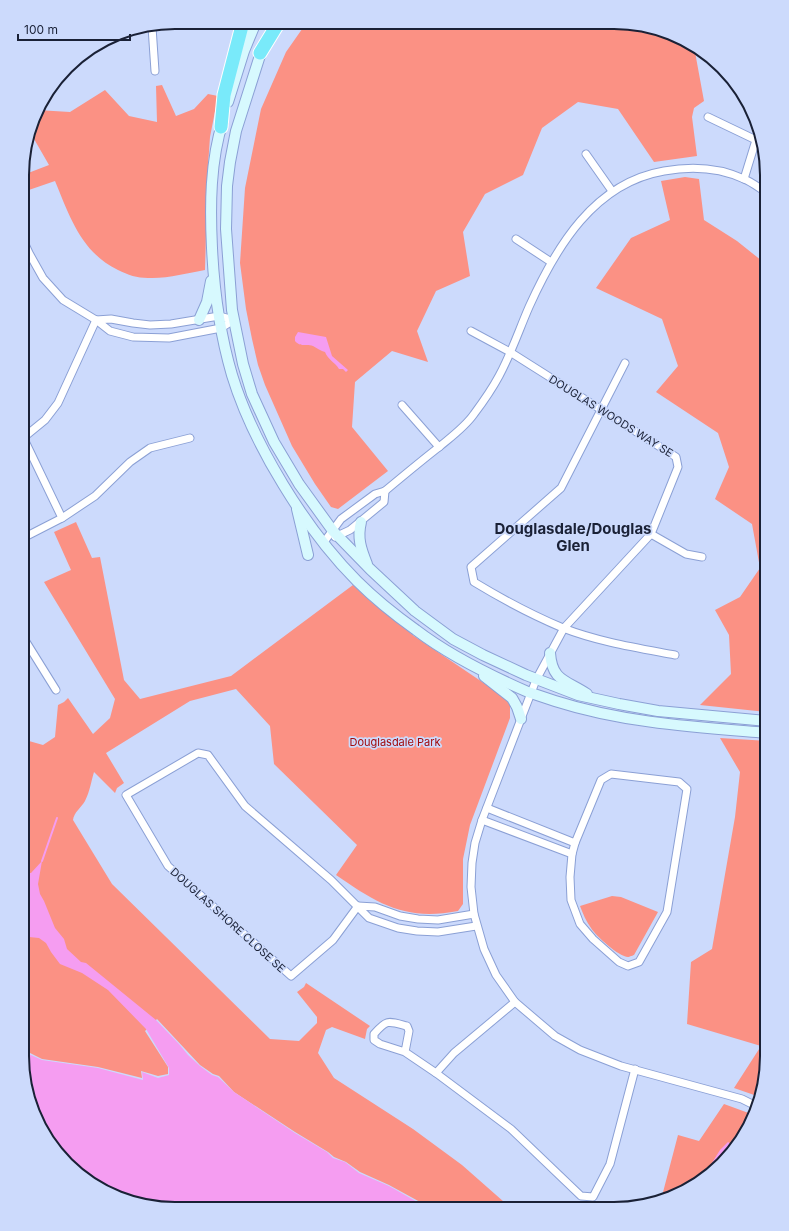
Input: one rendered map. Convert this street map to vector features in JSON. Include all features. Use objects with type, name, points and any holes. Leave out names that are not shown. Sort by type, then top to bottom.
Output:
[{"type":"highway","points":[[221,127],[224,95],[241,29]]},
{"type":"highway","points":[[260,53],[275,29]]},
{"type":"street","points":[[253,29],[244,51],[217,145],[212,201],[213,271],[221,328],[232,376],[247,416],[282,482],[295,503],[324,542],[357,581],[391,611],[418,632],[477,668],[531,693],[613,716],[661,723],[760,732]]},
{"type":"street","points":[[271,29],[260,53],[236,131],[227,186],[226,229],[234,320],[243,364],[252,394],[274,442],[299,484],[335,533],[370,570],[415,611],[453,639],[483,655],[536,680],[578,695],[658,711],[760,720]]},
{"type":"street","points":[[152,31],[155,71]]},
{"type":"street","points":[[708,116],[756,140]]},
{"type":"street","points":[[744,179],[756,141]]},
{"type":"street","points":[[586,154],[612,191]]},
{"type":"street","points":[[324,542],[335,533],[342,519],[375,494],[385,491],[453,436],[473,416],[499,376],[530,305],[551,262],[581,220],[597,203],[612,191],[640,177],[680,168],[696,167],[720,171],[744,179],[760,189]]},
{"type":"street","points":[[516,239],[551,262]]},
{"type":"street","points":[[29,253],[43,278],[63,300],[96,320],[110,331],[133,337],[169,338],[221,328],[234,320]]},
{"type":"street","points":[[199,320],[207,302],[213,271]]},
{"type":"street","points":[[96,320],[112,319],[150,325],[171,324],[219,316],[234,320]]},
{"type":"street","points":[[29,433],[45,420],[58,403],[96,320]]},
{"type":"street","name":"DOUGLAS WOODS WAY SE","points":[[470,331],[510,352],[676,457],[678,467],[651,534],[564,628],[536,680],[486,808],[475,843],[471,887],[476,926],[484,949],[496,975],[515,1002],[555,1036],[580,1050],[604,1060],[742,1099],[752,1104]]},
{"type":"street","points":[[625,363],[561,488],[471,567],[474,582],[504,600],[564,628],[625,646],[676,655]]},
{"type":"street","points":[[402,405],[439,447]]},
{"type":"street","points":[[29,535],[62,518],[95,496],[130,462],[150,448],[190,438]]},
{"type":"street","points":[[29,450],[62,518]]},
{"type":"street","points":[[335,533],[350,530],[361,522],[384,502],[385,491]]},
{"type":"street","points":[[295,503],[308,555]]},
{"type":"street","points":[[361,522],[358,535],[360,548],[370,570]]},
{"type":"street","points":[[651,534],[686,554],[702,557]]},
{"type":"street","points":[[29,647],[56,690]]},
{"type":"street","points":[[550,653],[553,670],[559,678],[593,698]]},
{"type":"street","points":[[477,668],[487,679],[512,698],[521,719]]},
{"type":"street","name":"DOUGLAS SHORE CLOSE SE","points":[[358,906],[333,940],[291,976],[168,866],[126,795],[198,753],[208,755],[245,806],[331,880],[358,906],[369,918],[398,928],[417,931],[438,932],[476,926]]},
{"type":"street","points":[[611,774],[678,782],[687,789],[667,912],[639,962],[628,966],[619,962],[593,939],[580,924],[571,900],[570,877],[572,854],[575,843],[601,780],[611,774]]},
{"type":"street","points":[[486,808],[575,843]]},
{"type":"street","points":[[482,820],[572,854]]},
{"type":"street","points":[[358,906],[375,907],[400,916],[418,920],[438,920],[474,914]]},
{"type":"street","points":[[436,1073],[459,1049],[515,1002]]},
{"type":"street","points":[[405,1052],[409,1031],[407,1026],[391,1022],[384,1023],[374,1034],[374,1040],[380,1044],[405,1052],[436,1073],[511,1129],[581,1196],[592,1197],[610,1164],[635,1069]]},
{"type":"green space","points":[[302,29],[633,30],[670,40],[695,54],[704,101],[694,108],[692,117],[697,156],[654,162],[618,109],[578,102],[542,128],[523,175],[485,194],[463,232],[470,276],[436,291],[417,331],[428,362],[392,351],[355,382],[352,427],[388,471],[338,509],[331,507],[292,446],[265,385],[258,365],[252,339],[246,309],[240,263],[245,188],[261,109],[286,52]]},
{"type":"green space","points":[[162,85],[176,116],[194,109],[208,94],[218,96],[210,137],[205,270],[170,277],[144,278],[133,276],[118,270],[95,254],[78,232],[55,181],[29,190],[29,173],[49,165],[34,138],[44,110],[70,112],[105,90],[129,116],[157,122],[156,86]]},
{"type":"green space","points":[[685,177],[699,179],[704,220],[737,241],[760,259],[760,568],[752,524],[715,499],[729,467],[718,433],[656,392],[678,366],[662,319],[596,288],[631,238],[670,220],[661,181]]},
{"type":"green space","name":"Douglasdale Park","points":[[76,522],[92,558],[100,557],[124,680],[140,699],[231,676],[353,585],[369,600],[414,636],[503,696],[510,705],[510,718],[470,825],[463,859],[463,904],[458,911],[439,914],[422,914],[393,908],[365,894],[336,875],[357,845],[274,764],[270,726],[236,689],[190,701],[106,753],[124,783],[117,788],[115,793],[94,772],[87,797],[73,820],[112,884],[270,1039],[299,1041],[317,1023],[317,1017],[297,992],[304,987],[306,983],[370,1026],[367,1029],[365,1039],[332,1027],[326,1030],[318,1053],[334,1078],[413,1129],[462,1165],[504,1202],[420,1202],[389,1185],[360,1172],[346,1162],[334,1157],[234,1092],[219,1076],[213,1074],[200,1065],[157,1019],[145,1031],[168,1067],[168,1074],[158,1076],[141,1071],[142,1078],[98,1067],[42,1059],[29,1052],[29,741],[43,745],[55,737],[58,705],[68,698],[93,734],[110,718],[115,699],[44,582],[71,570],[54,532]]},
{"type":"green space","points":[[760,568],[760,711],[700,705],[731,674],[729,635],[715,610],[740,597]]},
{"type":"green space","points":[[720,738],[760,741],[760,1046],[687,1024],[691,962],[712,949],[735,817],[740,772]]},
{"type":"green space","points":[[612,896],[621,897],[658,912],[634,955],[629,957],[619,954],[608,946],[594,932],[583,915],[580,906]]},
{"type":"green space","points":[[760,1048],[759,1075],[755,1095],[734,1088]]},
{"type":"green space","points":[[724,1104],[749,1113],[730,1145],[710,1166],[687,1182],[663,1193],[678,1135],[699,1141]]},
{"type":"shaded area","points":[[298,332],[326,337],[332,356],[348,370],[346,372],[343,369],[339,369],[325,352],[313,346],[301,345],[297,343],[295,341],[295,337]]},
{"type":"shaded area","points":[[42,861],[38,884],[40,894],[55,928],[64,939],[67,949],[81,962],[86,963],[156,1020],[200,1066],[212,1075],[218,1077],[234,1092],[295,1133],[327,1152],[333,1158],[345,1162],[359,1173],[389,1186],[417,1202],[166,1202],[137,1197],[119,1191],[86,1172],[59,1145],[40,1112],[30,1075],[29,1054],[42,1060],[98,1068],[143,1080],[142,1072],[158,1078],[169,1075],[169,1068],[146,1029],[108,990],[82,973],[60,964],[46,943],[39,938],[29,937],[29,873],[31,873]]},
{"type":"shaded area","points":[[728,1142],[731,1144],[710,1166],[720,1150]]},
{"type":"waterway","points":[[42,861],[57,818]]},
{"type":"district","name":"Douglasdale/Douglas Glen","points":[[573,536]]}]
